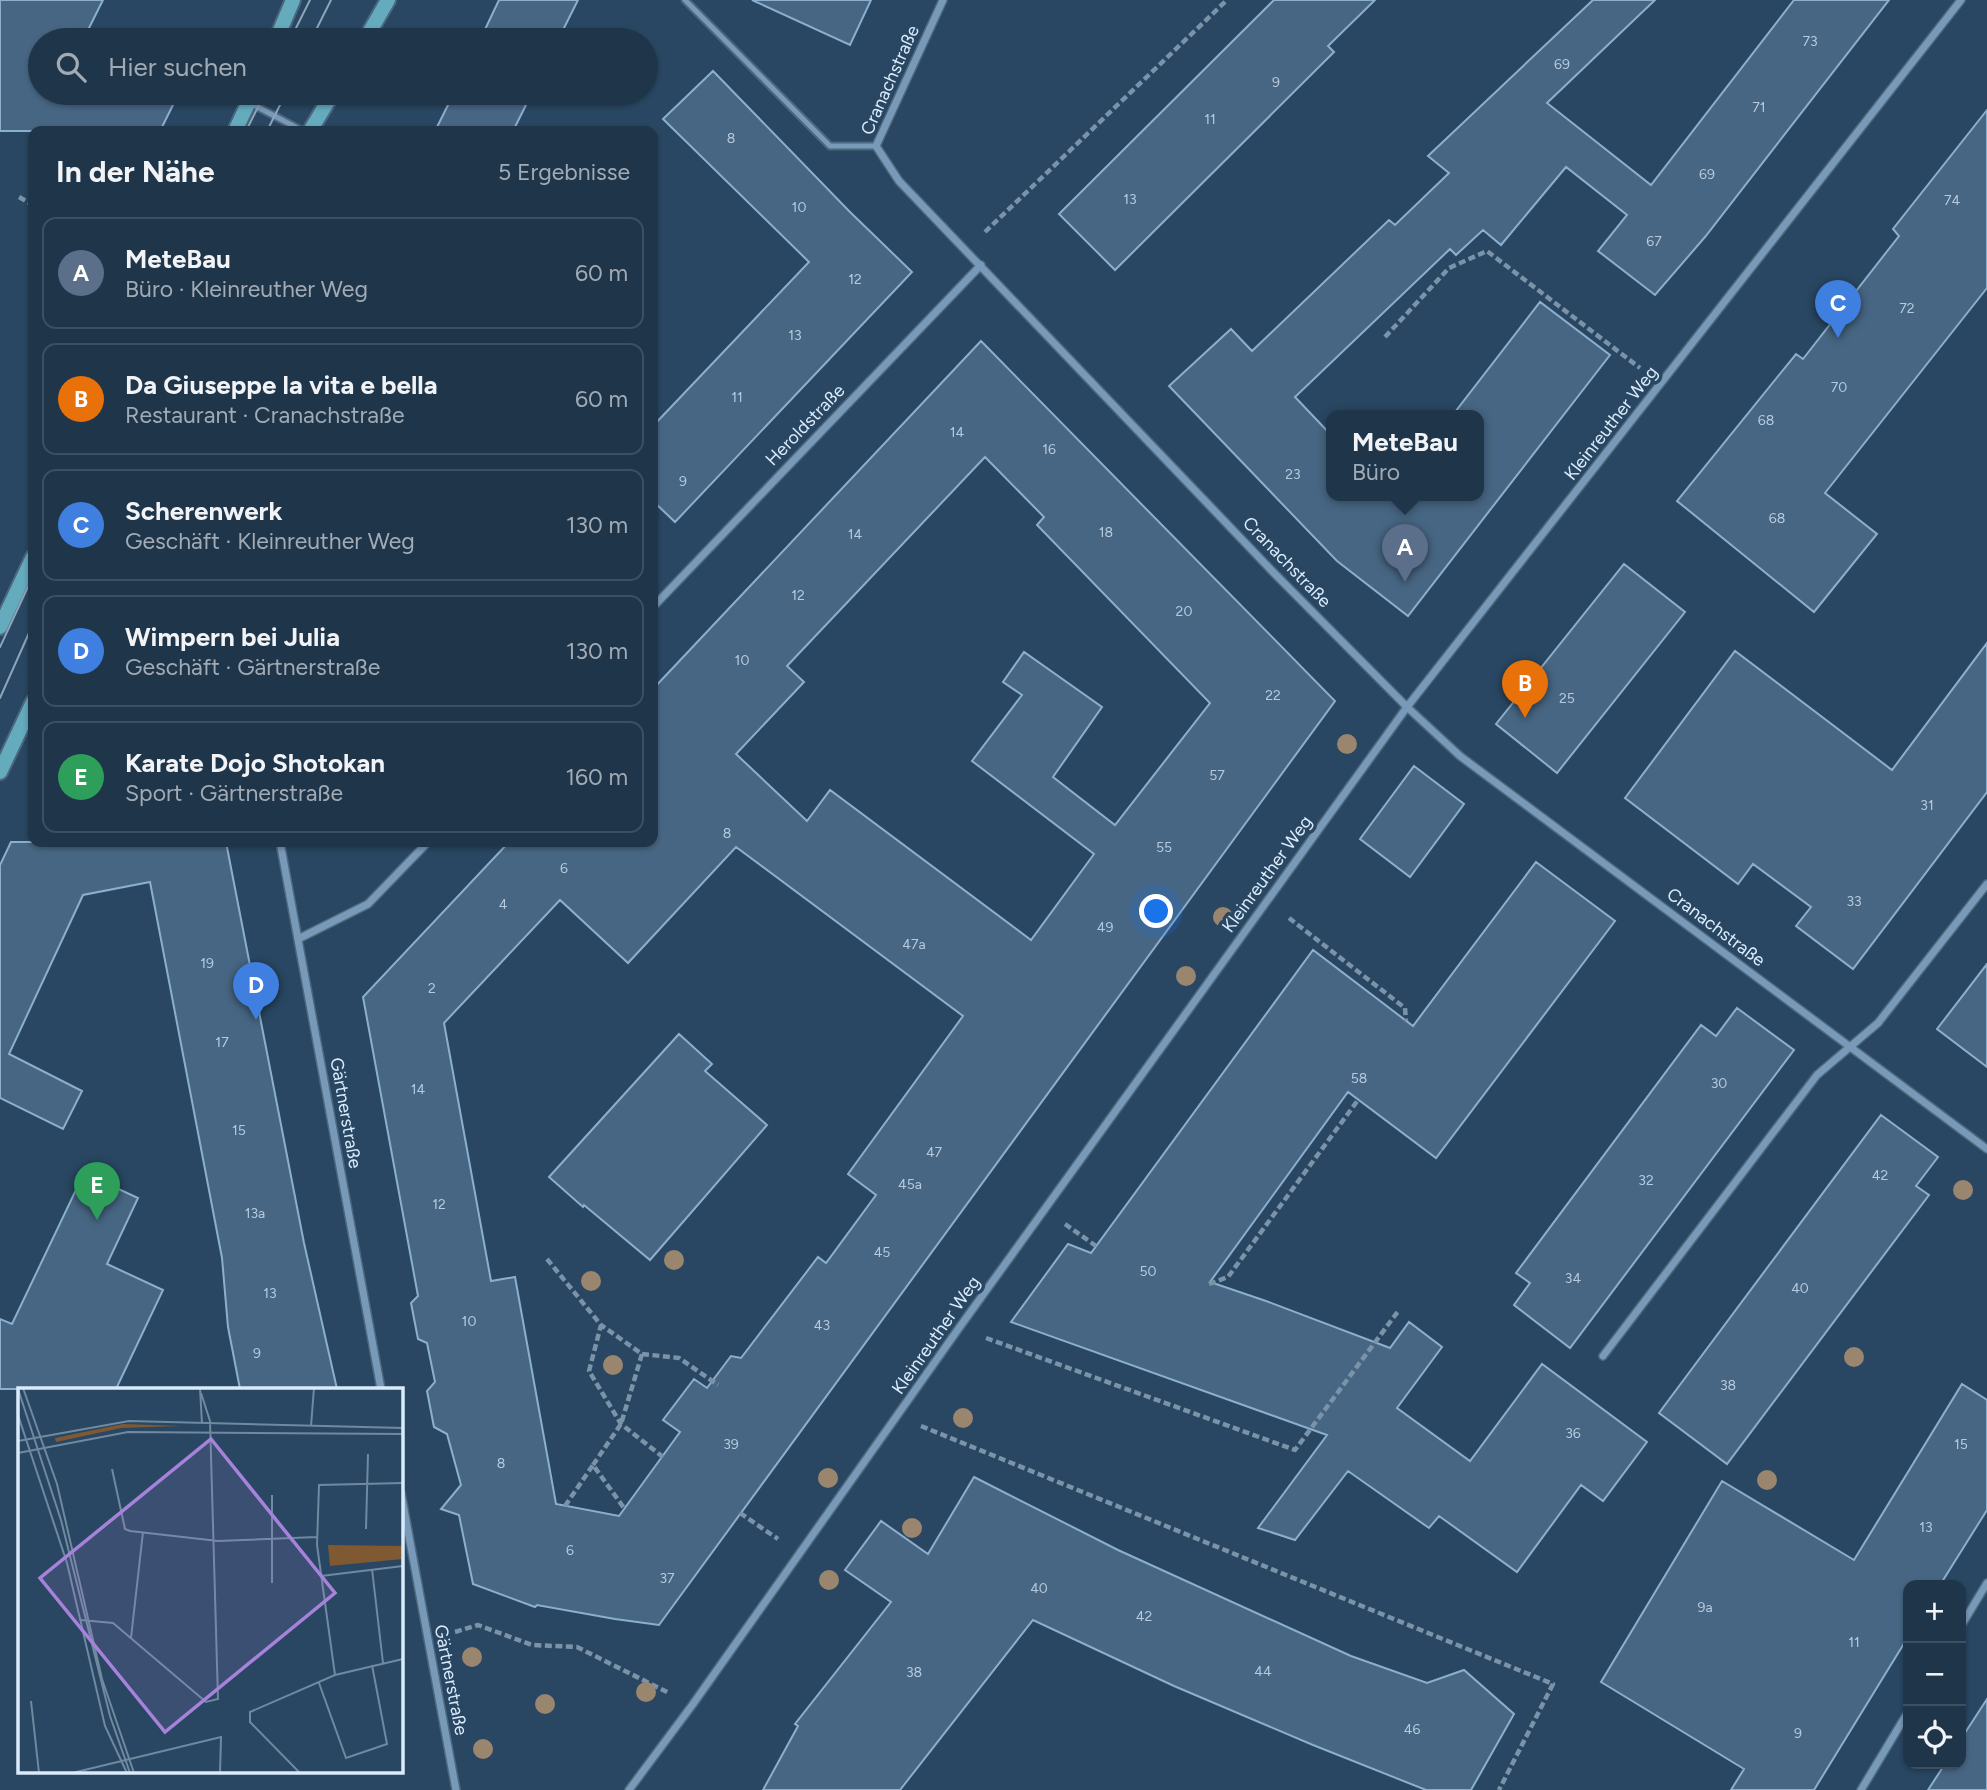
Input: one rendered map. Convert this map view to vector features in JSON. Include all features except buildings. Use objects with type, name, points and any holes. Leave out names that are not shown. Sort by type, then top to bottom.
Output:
[{"type":"main road","points":[[281,28],[293,0]]},
{"type":"main road","points":[[372,28],[388,0]]},
{"type":"main road","points":[[237,126],[248,105]]},
{"type":"main road","points":[[313,126],[326,105]]},
{"type":"main road","points":[[0,627],[28,568]]},
{"type":"main road","points":[[0,772],[28,713]]},
{"type":"street","name":"Cranachstraße","points":[[943,0],[876,146],[899,181],[1275,573],[1407,707],[1460,756],[1987,1149]]},
{"type":"street","name":"Kleinreuther Weg","points":[[629,1790],[1407,707],[1961,0]]},
{"type":"street","name":"Heroldstraße","points":[[658,602],[981,265]]},
{"type":"street","name":"Gärtnerstraße","points":[[281,847],[381,1388]]},
{"type":"street","points":[[298,939],[368,904],[423,847]]},
{"type":"street","points":[[1604,1356],[1817,1075],[1878,1023],[1987,884]]},
{"type":"street","name":"Gärtnerstraße","points":[[402,1499],[456,1790]]},
{"type":"street","points":[[1966,1618],[1987,1583]]},
{"type":"street","points":[[1861,1790],[1903,1720]]},
{"type":"lane","points":[[685,0],[830,146],[876,146]]},
{"type":"lane","points":[[262,105],[295,126]]},
{"type":"path","points":[[966,250],[1227,0]]},
{"type":"path","points":[[19,197],[28,202]]},
{"type":"path","points":[[1385,337],[1449,268],[1487,251],[1661,384]]},
{"type":"path","points":[[1267,901],[1405,1008],[1406,1021]]},
{"type":"path","points":[[1209,1284],[1228,1277],[1358,1100]]},
{"type":"path","points":[[1045,1209],[1096,1246]]},
{"type":"path","points":[[547,1259],[601,1325],[642,1354],[679,1358],[718,1385]]},
{"type":"path","points":[[959,1328],[1295,1450],[1399,1310]]},
{"type":"path","points":[[601,1325],[589,1371],[621,1424],[663,1457]]},
{"type":"path","points":[[565,1506],[621,1424],[642,1354]]},
{"type":"path","points":[[898,1416],[1553,1684],[1499,1790]]},
{"type":"path","points":[[593,1465],[624,1508]]},
{"type":"path","points":[[740,1513],[800,1554]]},
{"type":"path","points":[[427,1640],[478,1625],[532,1645],[577,1647],[693,1704]]},
{"type":"tram line","points":[[296,28],[310,0]]},
{"type":"tram line","points":[[317,28],[331,0]]},
{"type":"tram line","points":[[248,126],[259,105]]},
{"type":"tram line","points":[[270,126],[280,105]]},
{"type":"tram line","points":[[0,647],[28,587]]},
{"type":"tram line","points":[[0,698],[28,635]]},
{"type":"place","name":"Scherenwerk","points":[[1838,338]]},
{"type":"place","name":"MeteBau","points":[[1405,582]]},
{"type":"place","name":"Da Giuseppe la vita e bella","points":[[1525,718]]},
{"type":"place","name":"Wimpern bei Julia","points":[[256,1020]]},
{"type":"place","name":"Karate Dojo Shotokan","points":[[97,1220]]}]
